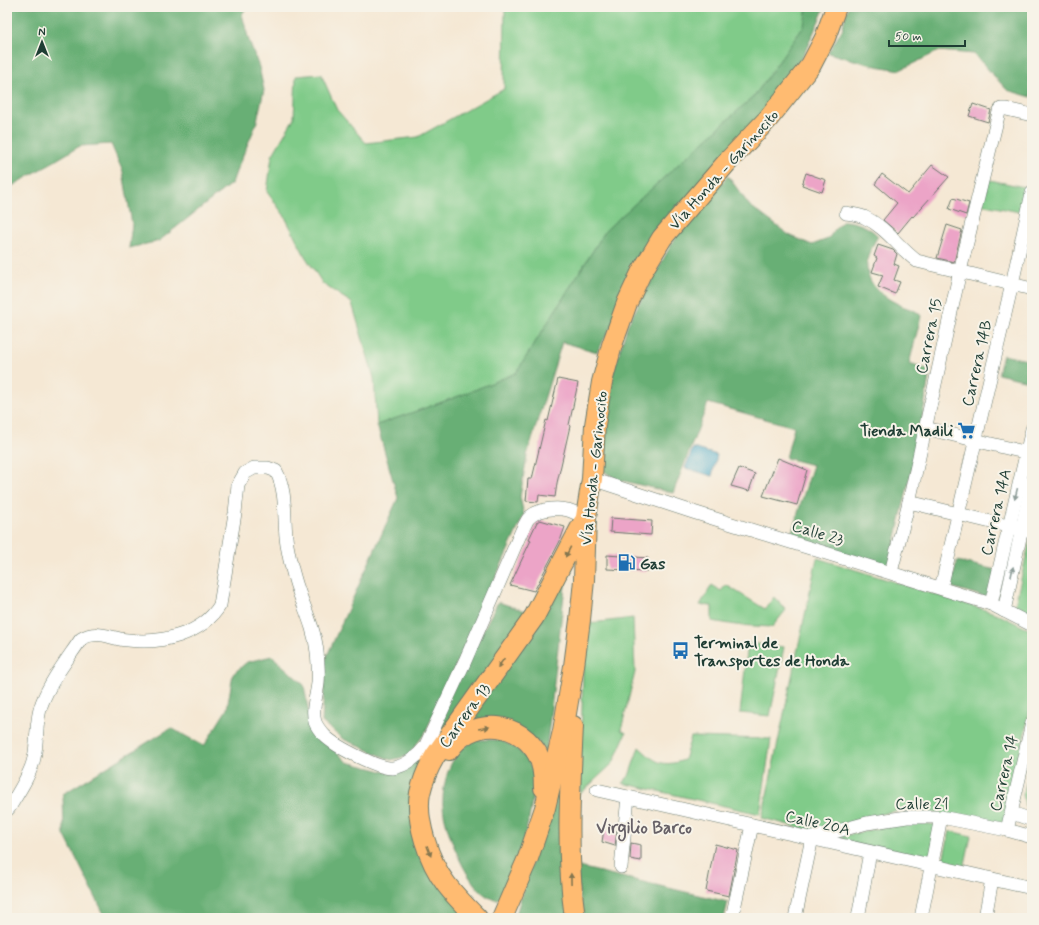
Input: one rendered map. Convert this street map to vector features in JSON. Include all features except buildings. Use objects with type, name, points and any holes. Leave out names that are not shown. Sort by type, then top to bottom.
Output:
[{"type":"highway","name":"Vía Honda - Garinocito","points":[[544,808],[563,731],[574,666],[584,580],[586,517],[592,479],[595,425],[602,382],[612,345],[627,303],[641,273],[662,238],[800,81],[811,65],[825,38],[836,7]]},
{"type":"highway","name":"Carrera 13","points":[[477,918],[445,883],[431,857],[424,837],[420,815],[420,794],[425,774],[435,756],[534,617],[586,517]]},
{"type":"highway","points":[[574,666],[570,836],[571,888],[574,918]]},
{"type":"highway","name":"Carrera 13","points":[[501,916],[481,904],[458,879],[442,847],[435,828],[432,810],[432,794],[442,761],[452,746],[465,735],[478,728],[492,726],[508,729],[523,736],[535,750],[541,762],[544,779],[544,808]]},
{"type":"highway","points":[[501,916],[528,858],[544,808]]},
{"type":"street","name":"Carrera 15","points":[[891,572],[909,502],[960,271],[999,112],[1002,109],[1032,115]]},
{"type":"street","name":"Carrera 14B","points":[[941,588],[1032,193]]},
{"type":"street","points":[[846,213],[864,217],[880,227],[908,255],[917,261],[1032,289]]},
{"type":"street","points":[[925,428],[1029,454]]},
{"type":"street","name":"Carrera 14A","points":[[991,604],[1008,527],[1029,454],[1032,429]]},
{"type":"street","points":[[7,810],[10,808],[24,784],[34,759],[36,734],[42,704],[53,681],[81,639],[95,634],[126,640],[161,640],[199,626],[208,621],[215,613],[220,605],[235,513],[238,484],[245,473],[254,468],[268,468],[276,471],[280,478],[287,544],[291,564],[316,641],[318,683],[314,711],[315,721],[326,738],[357,756],[386,768],[401,766],[409,762],[419,755],[425,747],[510,561],[522,530],[529,519],[535,513],[543,510],[566,510],[586,517]]},
{"type":"street","name":"Calle 23","points":[[592,479],[693,512],[991,604],[1032,625]]},
{"type":"street","name":"Carrera 14A","points":[[1004,611],[1027,531],[1032,482]]},
{"type":"street","points":[[909,502],[1027,531]]},
{"type":"street","name":"Carrera 14","points":[[1007,830],[1032,723]]},
{"type":"street","name":"Calle 20A","points":[[597,790],[1032,888]]},
{"type":"street","points":[[621,867],[628,797]]},
{"type":"street","points":[[1012,813],[1032,820]]},
{"type":"street","name":"Calle 21","points":[[812,838],[867,823],[907,817],[941,817],[1007,830],[1032,837]]},
{"type":"street","points":[[921,918],[941,817]]},
{"type":"street","points":[[732,918],[752,825]]},
{"type":"street","points":[[795,918],[812,838]]},
{"type":"street","points":[[858,918],[870,852]]},
{"type":"street","points":[[985,918],[992,879]]},
{"type":"green space","points":[[7,7],[247,7],[242,14],[249,41],[259,67],[264,90],[256,125],[232,183],[159,241],[129,248],[132,224],[123,172],[111,144],[80,146],[7,189]]},
{"type":"green space","points":[[505,7],[807,7],[804,26],[755,95],[606,230],[516,373],[462,395],[377,425],[374,378],[352,303],[323,284],[305,256],[284,215],[267,192],[272,156],[294,118],[296,76],[321,74],[337,110],[366,143],[418,137],[504,89]]},
{"type":"green space","points":[[807,7],[825,7],[804,54],[772,103],[714,164],[611,327],[597,352],[562,342],[527,455],[520,497],[524,515],[425,733],[408,756],[391,760],[343,739],[322,722],[326,658],[398,498],[377,425],[462,395],[516,373],[606,230],[755,95],[804,26]]},
{"type":"green space","points":[[848,7],[1032,7],[1031,97],[1007,90],[974,54],[939,51],[900,70],[876,66],[828,53],[842,30]]},
{"type":"green space","points":[[728,176],[749,205],[789,235],[812,245],[828,239],[843,221],[857,223],[867,227],[878,236],[870,251],[867,261],[867,269],[872,283],[888,299],[915,311],[921,316],[909,364],[930,370],[919,438],[888,571],[791,535],[813,465],[786,458],[794,427],[708,403],[673,493],[616,479],[601,469],[608,390],[628,324],[675,238]]},
{"type":"green space","points":[[985,179],[1029,188],[1024,213],[980,204]]},
{"type":"green space","points":[[1003,355],[1032,361],[1032,382],[998,374]]},
{"type":"green space","points":[[1030,540],[1032,541],[1032,618],[1014,609]]},
{"type":"green space","points":[[817,558],[995,613],[1032,631],[1032,700],[1005,823],[939,813],[893,811],[816,832],[762,818]]},
{"type":"green space","points":[[957,561],[996,570],[989,598],[951,587]]},
{"type":"green space","points":[[566,577],[546,753],[538,742],[457,732]]},
{"type":"green space","points":[[712,585],[721,591],[726,585],[765,609],[774,597],[786,610],[772,627],[736,625],[712,621],[712,606],[700,605]]},
{"type":"green space","points":[[498,602],[531,613],[444,737],[413,816],[469,918],[106,918],[64,834],[63,794],[171,728],[204,746],[227,709],[233,674],[247,662],[272,656],[304,685],[311,727],[347,762],[390,773],[411,766]]},
{"type":"green space","points":[[633,618],[635,672],[621,730],[626,733],[613,763],[580,794],[584,624]]},
{"type":"green space","points":[[748,643],[784,647],[770,716],[740,713]]},
{"type":"green space","points":[[691,737],[771,739],[760,814],[622,783],[629,776],[639,747],[654,760],[664,763],[676,762],[684,760]]},
{"type":"green space","points":[[499,740],[516,748],[525,756],[531,767],[533,779],[530,815],[523,841],[504,893],[498,899],[495,899],[486,895],[476,887],[460,860],[453,845],[444,816],[443,797],[449,768],[459,751],[466,745],[475,741]]},
{"type":"green space","points":[[562,756],[568,918],[515,918],[555,786]]},
{"type":"green space","points":[[1032,762],[1032,811],[1025,806],[1023,794]]},
{"type":"green space","points":[[905,822],[939,825],[932,862],[830,839]]},
{"type":"green space","points":[[950,831],[971,836],[964,869],[942,864]]},
{"type":"green space","points":[[575,866],[728,902],[724,918],[585,918]]},
{"type":"water","points":[[693,448],[717,455],[712,476],[685,468]]},
{"type":"place","name":"Tienda Madili","points":[[966,430]]},
{"type":"place","name":"Gas","points":[[627,563]]},
{"type":"place","name":"Terminal de Transportes de Honda","points":[[681,651]]},
{"type":"district","name":"Virgilio Barco","points":[[644,827]]}]
